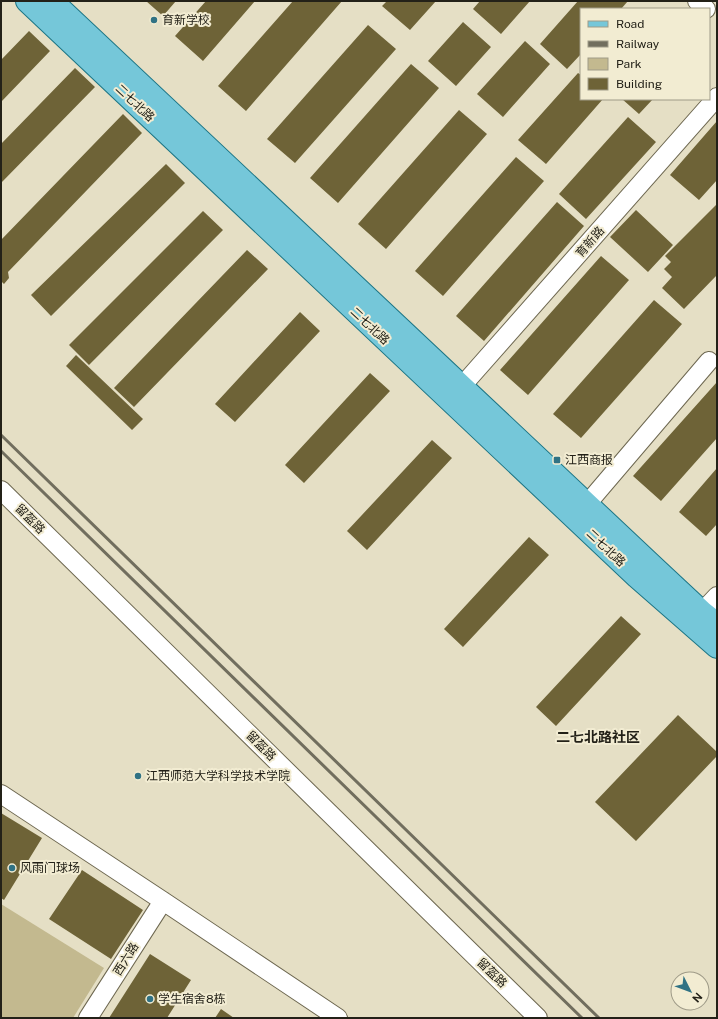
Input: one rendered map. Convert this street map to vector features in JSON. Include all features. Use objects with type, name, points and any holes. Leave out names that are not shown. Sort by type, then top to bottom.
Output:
[{"type":"main road","name":"二七北路","points":[[27,1],[637,577],[717,647]]},
{"type":"main road","name":"二七北路","points":[[52,1],[710,618]]},
{"type":"street","points":[[697,1],[705,8]]},
{"type":"street","name":"育新路","points":[[462,386],[717,97]]},
{"type":"street","points":[[587,504],[709,361]]},
{"type":"street","name":"留盔路","points":[[1,490],[538,1018]]},
{"type":"street","points":[[710,618],[717,596]]},
{"type":"street","points":[[1,794],[163,901],[328,1015]]},
{"type":"street","name":"西六路","points":[[88,1018],[163,901]]},
{"type":"green space","points":[[1,904],[104,968],[73,1018],[1,1018]]},
{"type":"building","points":[[146,1],[176,1],[163,16]]},
{"type":"building","points":[[206,1],[255,1],[203,61],[175,36]]},
{"type":"building","points":[[293,1],[342,1],[246,111],[218,86]]},
{"type":"building","points":[[387,1],[436,1],[410,30],[382,6]]},
{"type":"building","points":[[480,1],[530,1],[501,34],[473,9]]},
{"type":"building","points":[[578,1],[628,1],[622,8],[580,8],[580,55],[567,69],[540,44]]},
{"type":"building","points":[[463,22],[491,47],[456,86],[428,61]]},
{"type":"building","points":[[368,25],[396,49],[295,163],[267,139]]},
{"type":"building","points":[[29,31],[50,51],[1,102],[1,60]]},
{"type":"building","points":[[525,41],[550,64],[503,117],[477,94]]},
{"type":"building","points":[[411,64],[439,88],[338,203],[310,178]]},
{"type":"building","points":[[75,68],[95,87],[1,183],[1,144]]},
{"type":"building","points":[[578,73],[580,74],[580,100],[602,100],[546,164],[518,140]]},
{"type":"building","points":[[623,100],[652,100],[639,114]]},
{"type":"building","points":[[459,110],[487,134],[386,249],[358,224]]},
{"type":"building","points":[[123,114],[142,133],[8,272],[9,278],[4,284],[1,281],[1,240]]},
{"type":"building","points":[[628,117],[656,142],[586,219],[559,194]]},
{"type":"building","points":[[717,121],[717,180],[699,200],[670,175]]},
{"type":"building","points":[[516,157],[544,181],[443,296],[415,271]]},
{"type":"building","points":[[166,164],[185,183],[51,316],[31,295]]},
{"type":"building","points":[[557,202],[584,226],[484,341],[456,316]]},
{"type":"building","points":[[717,204],[717,275],[684,309],[662,288],[672,277],[664,269],[671,262],[665,256]]},
{"type":"building","points":[[636,210],[673,245],[648,272],[610,237]]},
{"type":"building","points":[[203,211],[223,230],[89,365],[69,345]]},
{"type":"building","points":[[247,250],[268,269],[134,407],[114,388]]},
{"type":"building","points":[[601,256],[629,280],[528,395],[500,370]]},
{"type":"building","points":[[654,300],[682,324],[581,438],[553,414]]},
{"type":"building","points":[[300,312],[320,331],[235,422],[215,404]]},
{"type":"building","points":[[76,355],[143,419],[132,430],[66,366]]},
{"type":"building","points":[[370,373],[390,391],[304,483],[285,465]]},
{"type":"building","points":[[717,382],[717,438],[661,501],[633,476]]},
{"type":"building","points":[[432,440],[452,458],[367,550],[347,531]]},
{"type":"building","points":[[717,468],[717,524],[706,536],[679,512]]},
{"type":"building","points":[[529,537],[549,555],[463,647],[444,629]]},
{"type":"building","points":[[621,616],[641,634],[556,726],[536,707]]},
{"type":"building","points":[[678,715],[717,752],[717,756],[636,841],[595,802]]},
{"type":"building","name":"风雨门球场","points":[[1,813],[42,838],[4,900],[1,898]]},
{"type":"building","points":[[82,870],[143,910],[111,959],[49,919]]},
{"type":"building","name":"学生宿舍8栋","points":[[150,954],[191,980],[167,1018],[109,1018]]},
{"type":"building","points":[[221,1009],[234,1018],[215,1018]]},
{"type":"railway","points":[[1,435],[599,1018]]},
{"type":"railway","points":[[1,451],[582,1018]]},
{"type":"place","name":"育新学校","points":[[154,20]]},
{"type":"place","name":"江西商报","points":[[557,460]]},
{"type":"place","name":"江西师范大学科学技术学院","points":[[138,776]]},
{"type":"place","name":"风雨门球场","points":[[12,868]]},
{"type":"place","name":"学生宿舍8栋","points":[[150,999]]},
{"type":"district","name":"二七北路社区","points":[[598,737]]}]
